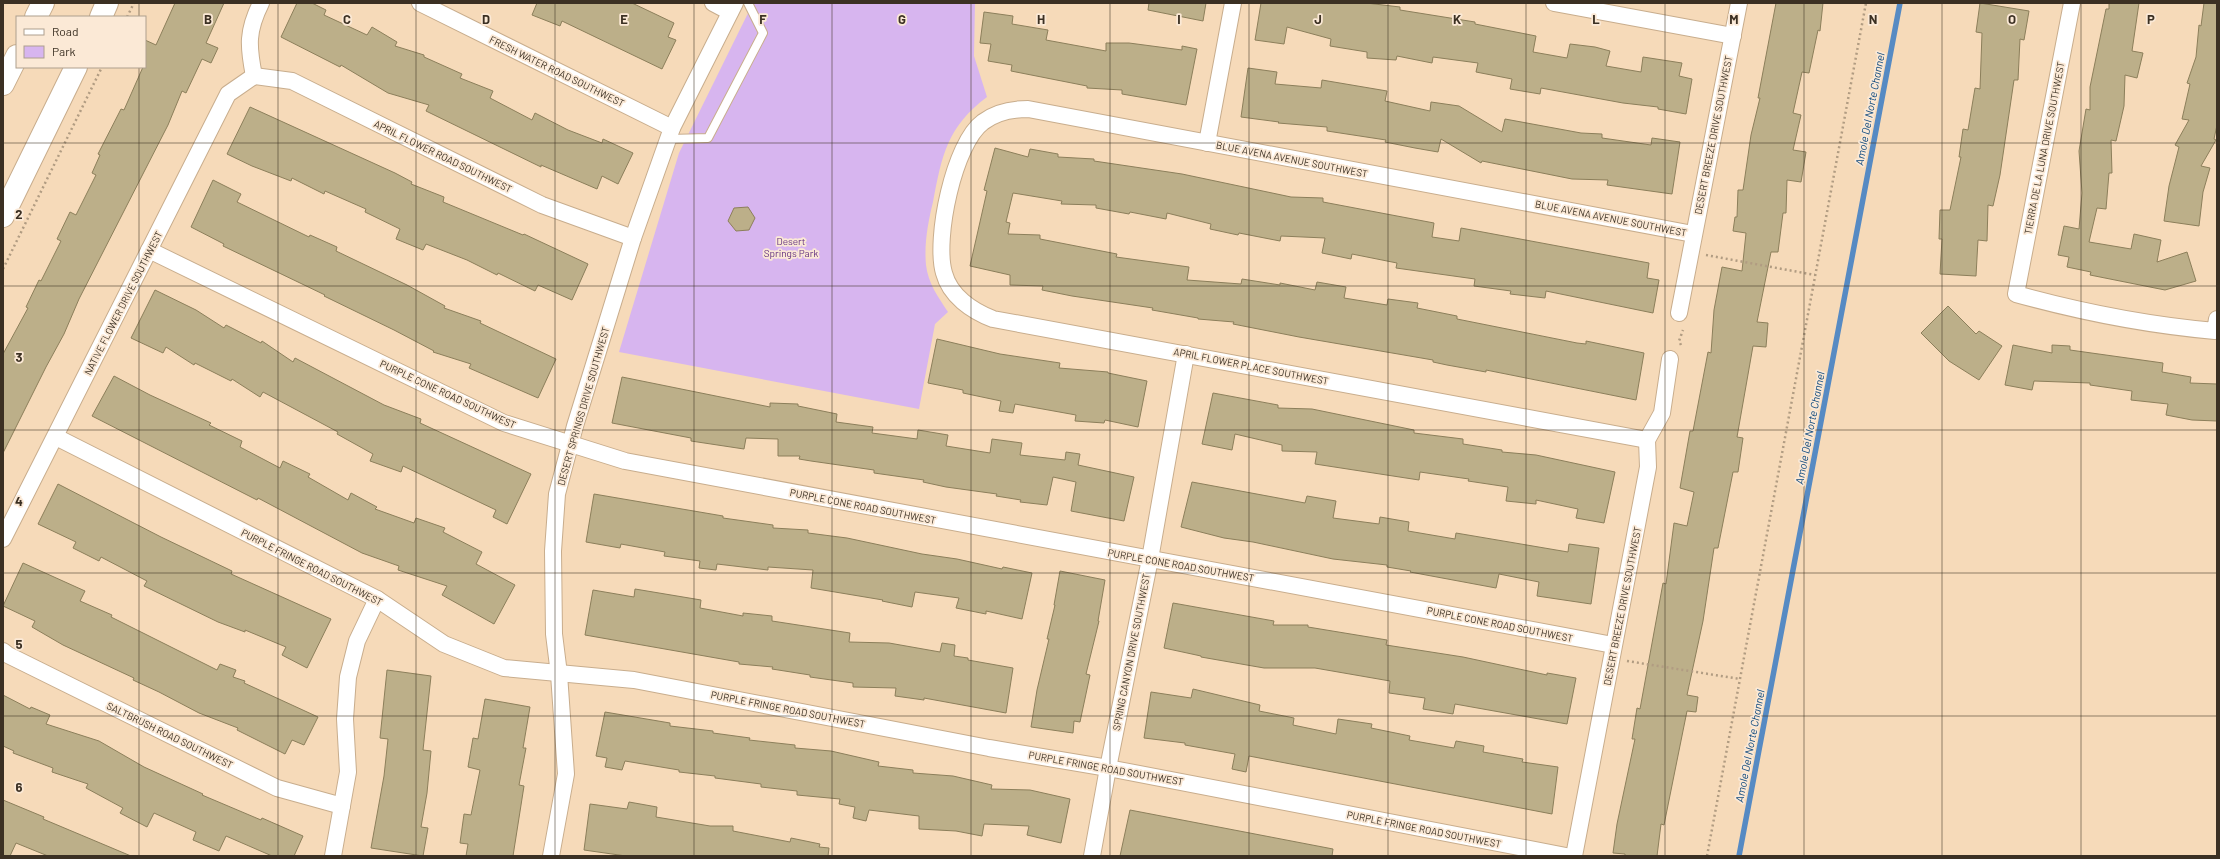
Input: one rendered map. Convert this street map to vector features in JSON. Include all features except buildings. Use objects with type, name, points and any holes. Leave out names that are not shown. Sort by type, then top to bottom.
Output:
[{"type":"main road","points":[[36,16],[43,3]]},
{"type":"main road","points":[[100,16],[107,3]]},
{"type":"main road","points":[[3,84],[16,58]]},
{"type":"main road","points":[[3,216],[76,68]]},
{"type":"street","points":[[254,76],[249,50],[249,32],[261,3]]},
{"type":"street","name":"FRESH WATER ROAD SOUTHWEST","points":[[420,3],[670,133]]},
{"type":"street","points":[[713,3],[732,8]]},
{"type":"street","points":[[1208,143],[1233,3]]},
{"type":"street","points":[[1554,3],[1733,36]]},
{"type":"street","name":"DESERT BREEZE DRIVE SOUTHWEST","points":[[1678,313],[1739,3]]},
{"type":"street","name":"TIERRA DE LA LUNA DRIVE SOUTHWEST","points":[[2072,3],[2016,294],[2062,306],[2162,326],[2216,325]]},
{"type":"street","name":"DESERT SPRINGS DRIVE SOUTHWEST","points":[[551,856],[566,774],[559,674],[554,634],[553,551],[557,494],[570,444],[633,238],[670,133],[732,8]]},
{"type":"street","name":"APRIL FLOWER ROAD SOUTHWEST","points":[[254,76],[292,81],[542,205],[633,238]]},
{"type":"street","name":"NATIVE FLOWER DRIVE SOUTHWEST","points":[[3,539],[56,437],[228,94],[254,76]]},
{"type":"street","name":"BLUE AVENA AVENUE SOUTHWEST","points":[[946,204],[961,152],[970,135],[982,122],[1014,109],[1028,109],[1694,234]]},
{"type":"street","name":"APRIL FLOWER PLACE SOUTHWEST","points":[[946,204],[940,246],[944,273],[955,293],[974,312],[993,319],[1647,440]]},
{"type":"street","name":"PURPLE CONE ROAD SOUTHWEST","points":[[149,250],[504,423],[625,461],[1150,559],[1612,652]]},
{"type":"street","name":"SPRING CANYON DRIVE SOUTHWEST","points":[[1092,856],[1150,559],[1186,354]]},
{"type":"street","points":[[1647,440],[1662,412],[1670,359]]},
{"type":"street","name":"PURPLE FRINGE ROAD SOUTHWEST","points":[[56,437],[377,599],[444,644],[504,668],[634,680],[989,748],[1108,768],[1566,856]]},
{"type":"street","name":"DESERT BREEZE DRIVE SOUTHWEST","points":[[1574,856],[1594,760],[1612,652],[1648,467],[1647,440]]},
{"type":"street","points":[[333,856],[348,772],[345,719],[348,677],[358,641],[377,599]]},
{"type":"street","name":"SALTBRUSH ROAD SOUTHWEST","points":[[3,651],[8,655],[277,788],[342,806]]},
{"type":"lane","points":[[670,133],[708,138],[763,33],[748,3]]},
{"type":"path","points":[[128,16],[134,3]]},
{"type":"path","points":[[1707,856],[1866,3]]},
{"type":"path","points":[[3,269],[102,68]]},
{"type":"path","points":[[1690,252],[1816,275]]},
{"type":"path","points":[[1683,348],[1679,341],[1681,332],[1685,329]]},
{"type":"path","points":[[1612,652],[1740,679]]},
{"type":"green space","name":"Desert Springs Park","points":[[753,3],[975,3],[974,56],[987,97],[963,119],[948,143],[943,156],[936,185],[927,233],[926,265],[931,284],[948,312],[935,324],[919,409],[619,352],[679,153]]},
{"type":"waterway","name":"Amole Del Norte Channel","points":[[1739,856],[1900,3]]}]
